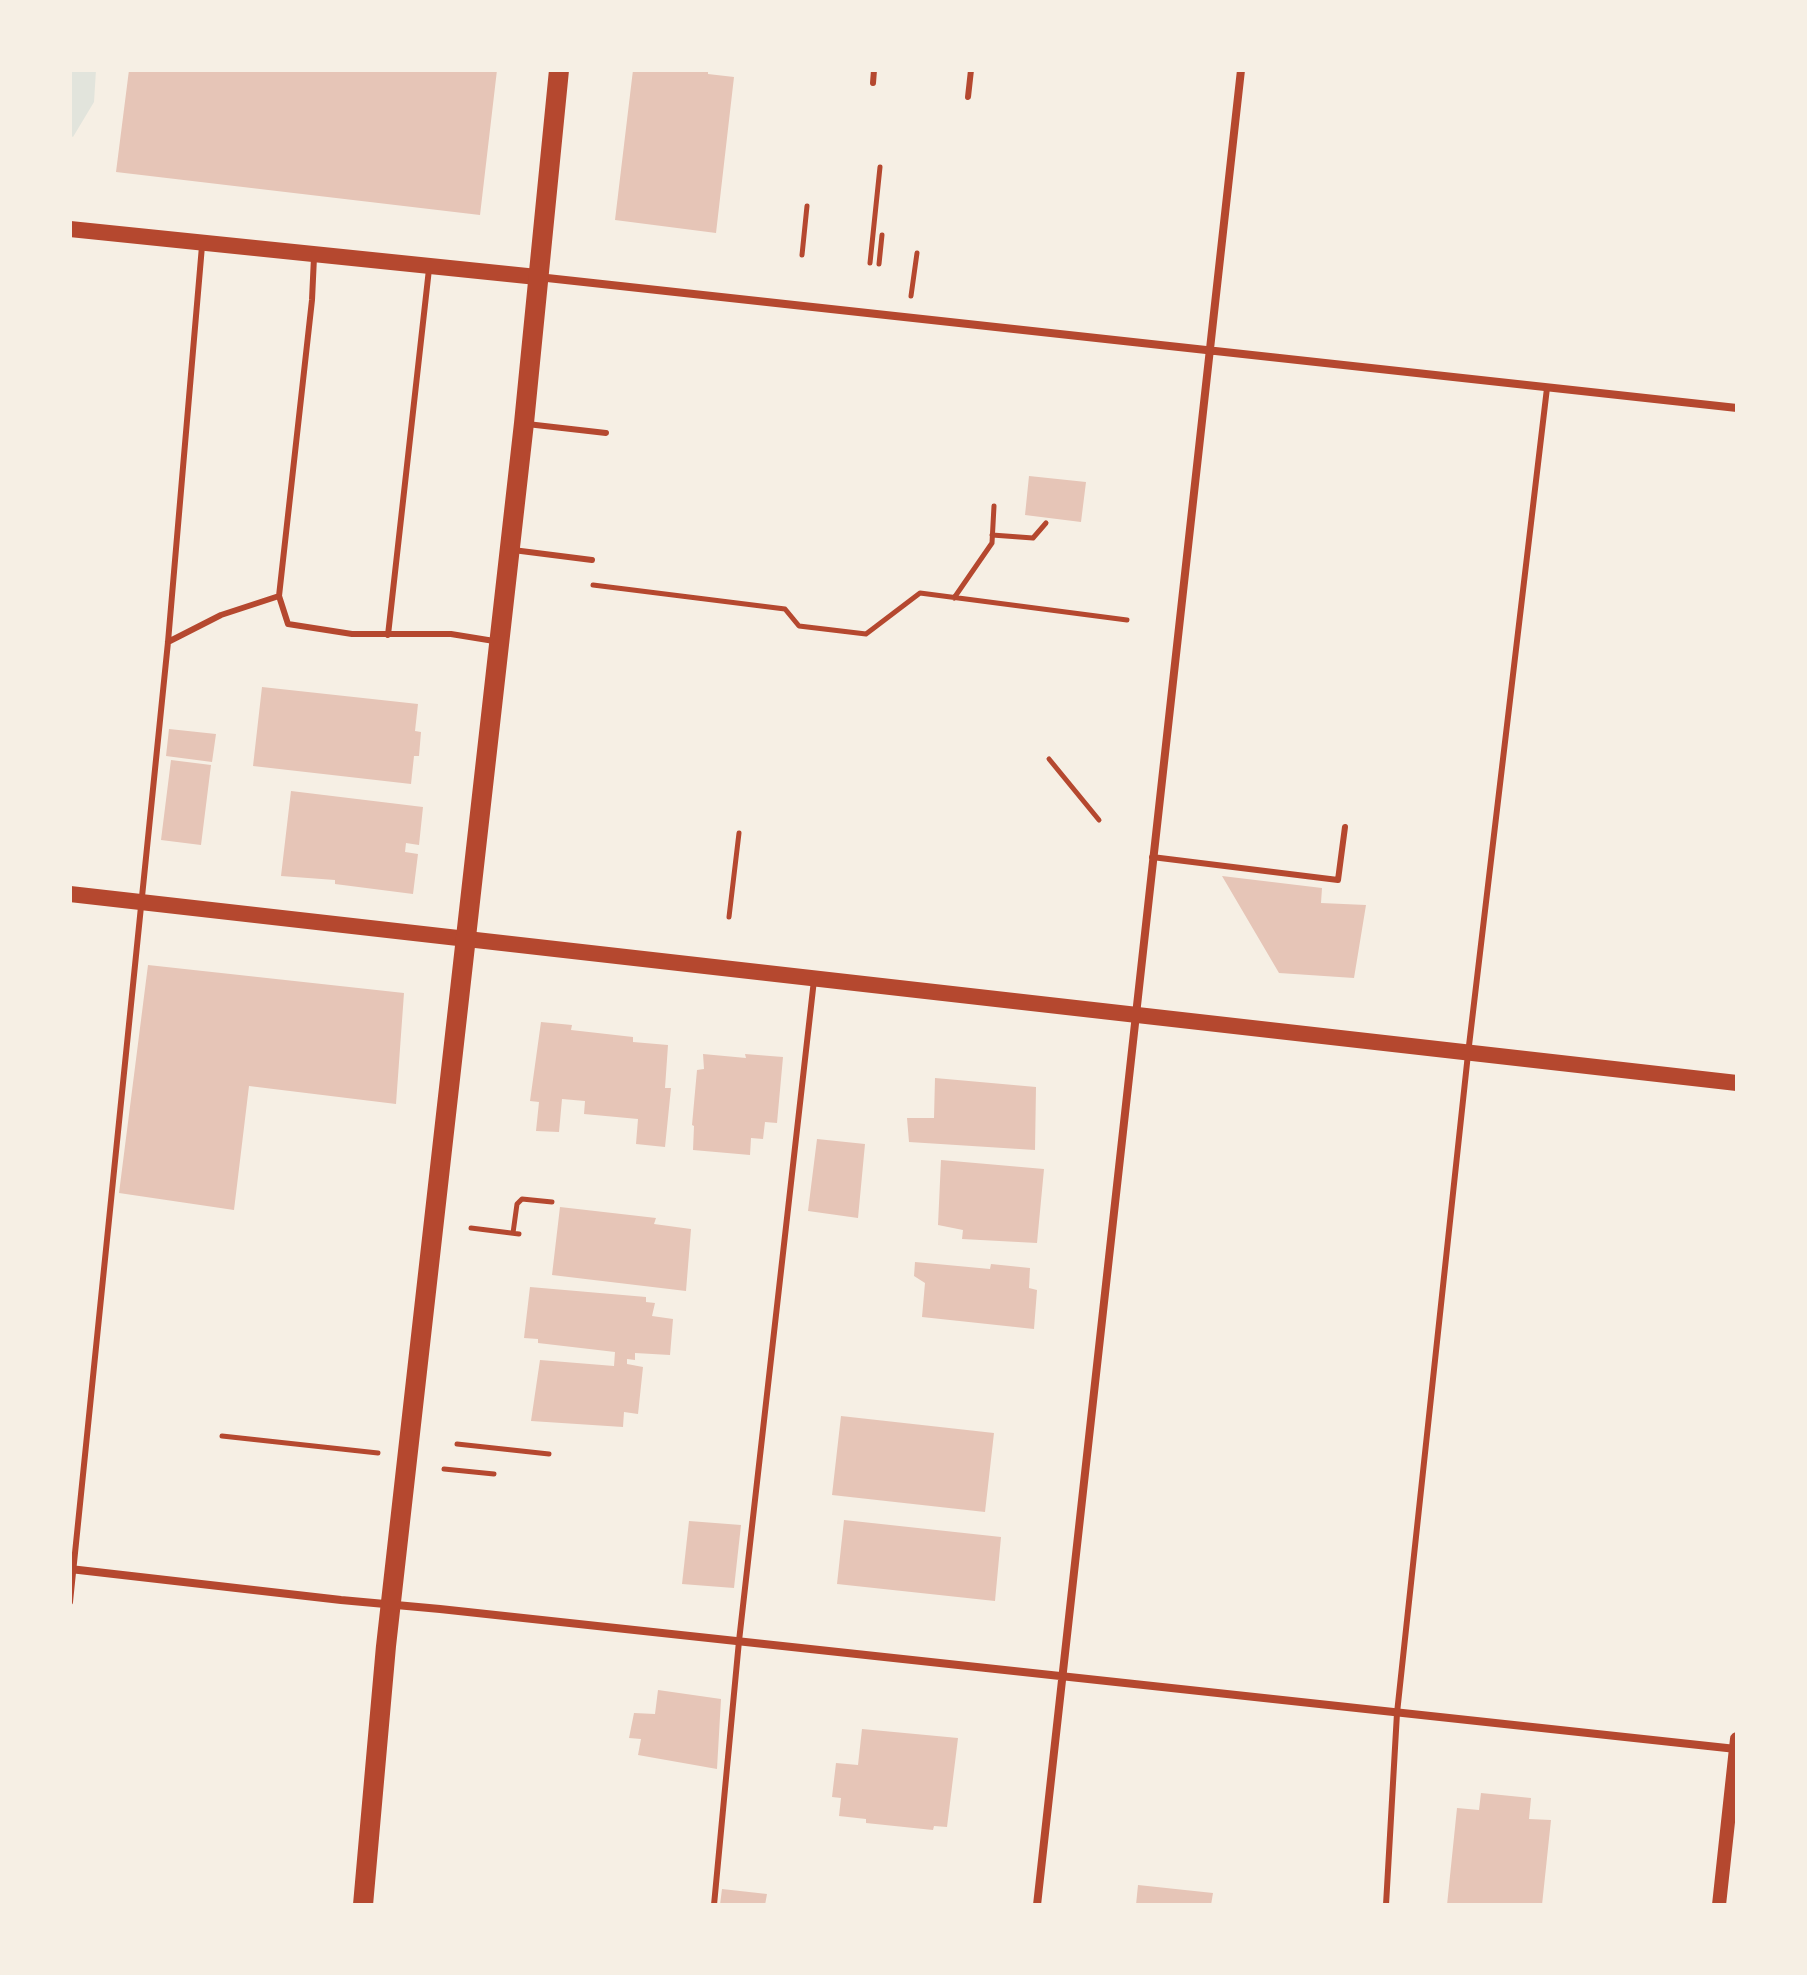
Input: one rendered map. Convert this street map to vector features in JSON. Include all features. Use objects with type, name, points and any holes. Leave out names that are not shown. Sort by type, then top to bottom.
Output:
[{"type":"main road","points":[[363,1905],[391,1604],[497,641],[524,423],[559,70]]},
{"type":"main road","points":[[70,229],[537,277]]},
{"type":"main road","points":[[70,894],[1737,1083]]},
{"type":"street","points":[[1037,1905],[1241,70]]},
{"type":"street","points":[[537,277],[1737,408]]},
{"type":"street","points":[[72,1569],[1397,1713],[1737,1746],[1719,1905]]},
{"type":"lane","points":[[873,83],[874,70]]},
{"type":"lane","points":[[968,97],[971,70]]},
{"type":"lane","points":[[70,1602],[139,902],[168,642],[203,242]]},
{"type":"lane","points":[[314,254],[312,300],[279,596],[288,624],[352,634],[451,634],[497,641]]},
{"type":"lane","points":[[388,635],[429,266]]},
{"type":"lane","points":[[1386,1905],[1397,1713],[1468,1054],[1547,388]]},
{"type":"lane","points":[[524,423],[606,433]]},
{"type":"lane","points":[[509,549],[592,560]]},
{"type":"lane","points":[[168,642],[221,615],[279,596]]},
{"type":"lane","points":[[1152,857],[1338,880],[1345,827]]},
{"type":"lane","points":[[714,1905],[739,1641],[814,980]]},
{"type":"path","points":[[870,263],[880,167]]},
{"type":"path","points":[[802,255],[807,206]]},
{"type":"path","points":[[879,264],[882,235]]},
{"type":"path","points":[[908,319],[917,253]]},
{"type":"path","points":[[954,598],[992,543],[994,506]]},
{"type":"path","points":[[992,535],[1033,538],[1046,523]]},
{"type":"path","points":[[590,585],[785,609],[799,626],[866,634],[920,593],[1127,620]]},
{"type":"path","points":[[1049,759],[1099,820]]},
{"type":"path","points":[[729,917],[739,833]]},
{"type":"path","points":[[471,1228],[516,1234],[517,1204],[522,1199],[552,1202]]},
{"type":"path","points":[[222,1436],[379,1453]]},
{"type":"path","points":[[457,1444],[549,1454]]},
{"type":"path","points":[[444,1469],[494,1474]]},
{"type":"shaded area","points":[[70,70],[96,70],[94,102],[73,137],[70,135]]},
{"type":"building","points":[[129,70],[497,70],[480,215],[116,172]]},
{"type":"building","points":[[633,70],[708,70],[708,74],[734,77],[716,233],[615,220]]},
{"type":"building","points":[[1029,476],[1086,482],[1081,522],[1025,515]]},
{"type":"building","points":[[262,687],[418,704],[415,731],[421,732],[419,756],[414,756],[411,784],[253,766]]},
{"type":"building","points":[[169,729],[216,734],[212,762],[166,756]]},
{"type":"building","points":[[171,760],[211,765],[201,845],[161,840]]},
{"type":"building","points":[[291,791],[423,807],[419,845],[406,843],[405,852],[418,854],[413,894],[335,884],[335,880],[281,876]]},
{"type":"building","points":[[1222,876],[1322,888],[1321,903],[1366,905],[1354,978],[1279,973]]},
{"type":"building","points":[[148,965],[404,993],[396,1104],[249,1086],[234,1210],[119,1193]]},
{"type":"building","points":[[541,1022],[572,1025],[571,1030],[633,1037],[633,1042],[668,1045],[665,1088],[671,1088],[665,1147],[636,1144],[638,1119],[584,1114],[585,1101],[562,1099],[559,1132],[536,1131],[539,1102],[530,1101]]},
{"type":"building","points":[[703,1054],[783,1057],[777,1123],[765,1122],[763,1139],[751,1138],[750,1155],[693,1150],[697,1070],[704,1069]]},
{"type":"building","points":[[935,1078],[1036,1087],[1035,1150],[909,1142],[907,1118],[934,1118]]},
{"type":"building","points":[[817,1139],[865,1144],[858,1218],[808,1211]]},
{"type":"building","points":[[941,1160],[1044,1169],[1037,1243],[962,1239],[963,1230],[938,1225]]},
{"type":"building","points":[[560,1207],[656,1218],[654,1224],[691,1229],[686,1291],[552,1275]]},
{"type":"building","points":[[915,1262],[990,1269],[991,1264],[1030,1268],[1029,1288],[1037,1290],[1034,1329],[922,1317],[925,1283],[914,1276]]},
{"type":"building","points":[[530,1287],[646,1297],[646,1302],[655,1303],[652,1316],[673,1319],[670,1355],[635,1353],[635,1360],[627,1359],[627,1364],[643,1367],[638,1414],[624,1412],[623,1427],[531,1421],[540,1360],[614,1366],[615,1352],[538,1343],[538,1339],[524,1338]]},
{"type":"building","points":[[841,1416],[994,1433],[985,1512],[832,1495]]},
{"type":"building","points":[[844,1520],[1001,1537],[995,1601],[837,1584]]},
{"type":"building","points":[[689,1521],[741,1525],[734,1588],[682,1584]]},
{"type":"building","points":[[658,1690],[721,1699],[717,1769],[638,1755],[641,1739],[629,1738],[634,1713],[655,1714]]},
{"type":"building","points":[[862,1729],[958,1738],[947,1827],[934,1826],[933,1830],[866,1823],[866,1819],[839,1816],[841,1798],[832,1797],[836,1763],[858,1765]]},
{"type":"building","points":[[1481,1793],[1531,1798],[1529,1819],[1551,1820],[1542,1905],[1447,1905],[1457,1808],[1479,1810]]},
{"type":"building","points":[[1138,1885],[1213,1893],[1211,1905],[1136,1905]]},
{"type":"building","points":[[722,1889],[767,1894],[765,1905],[720,1905]]}]
